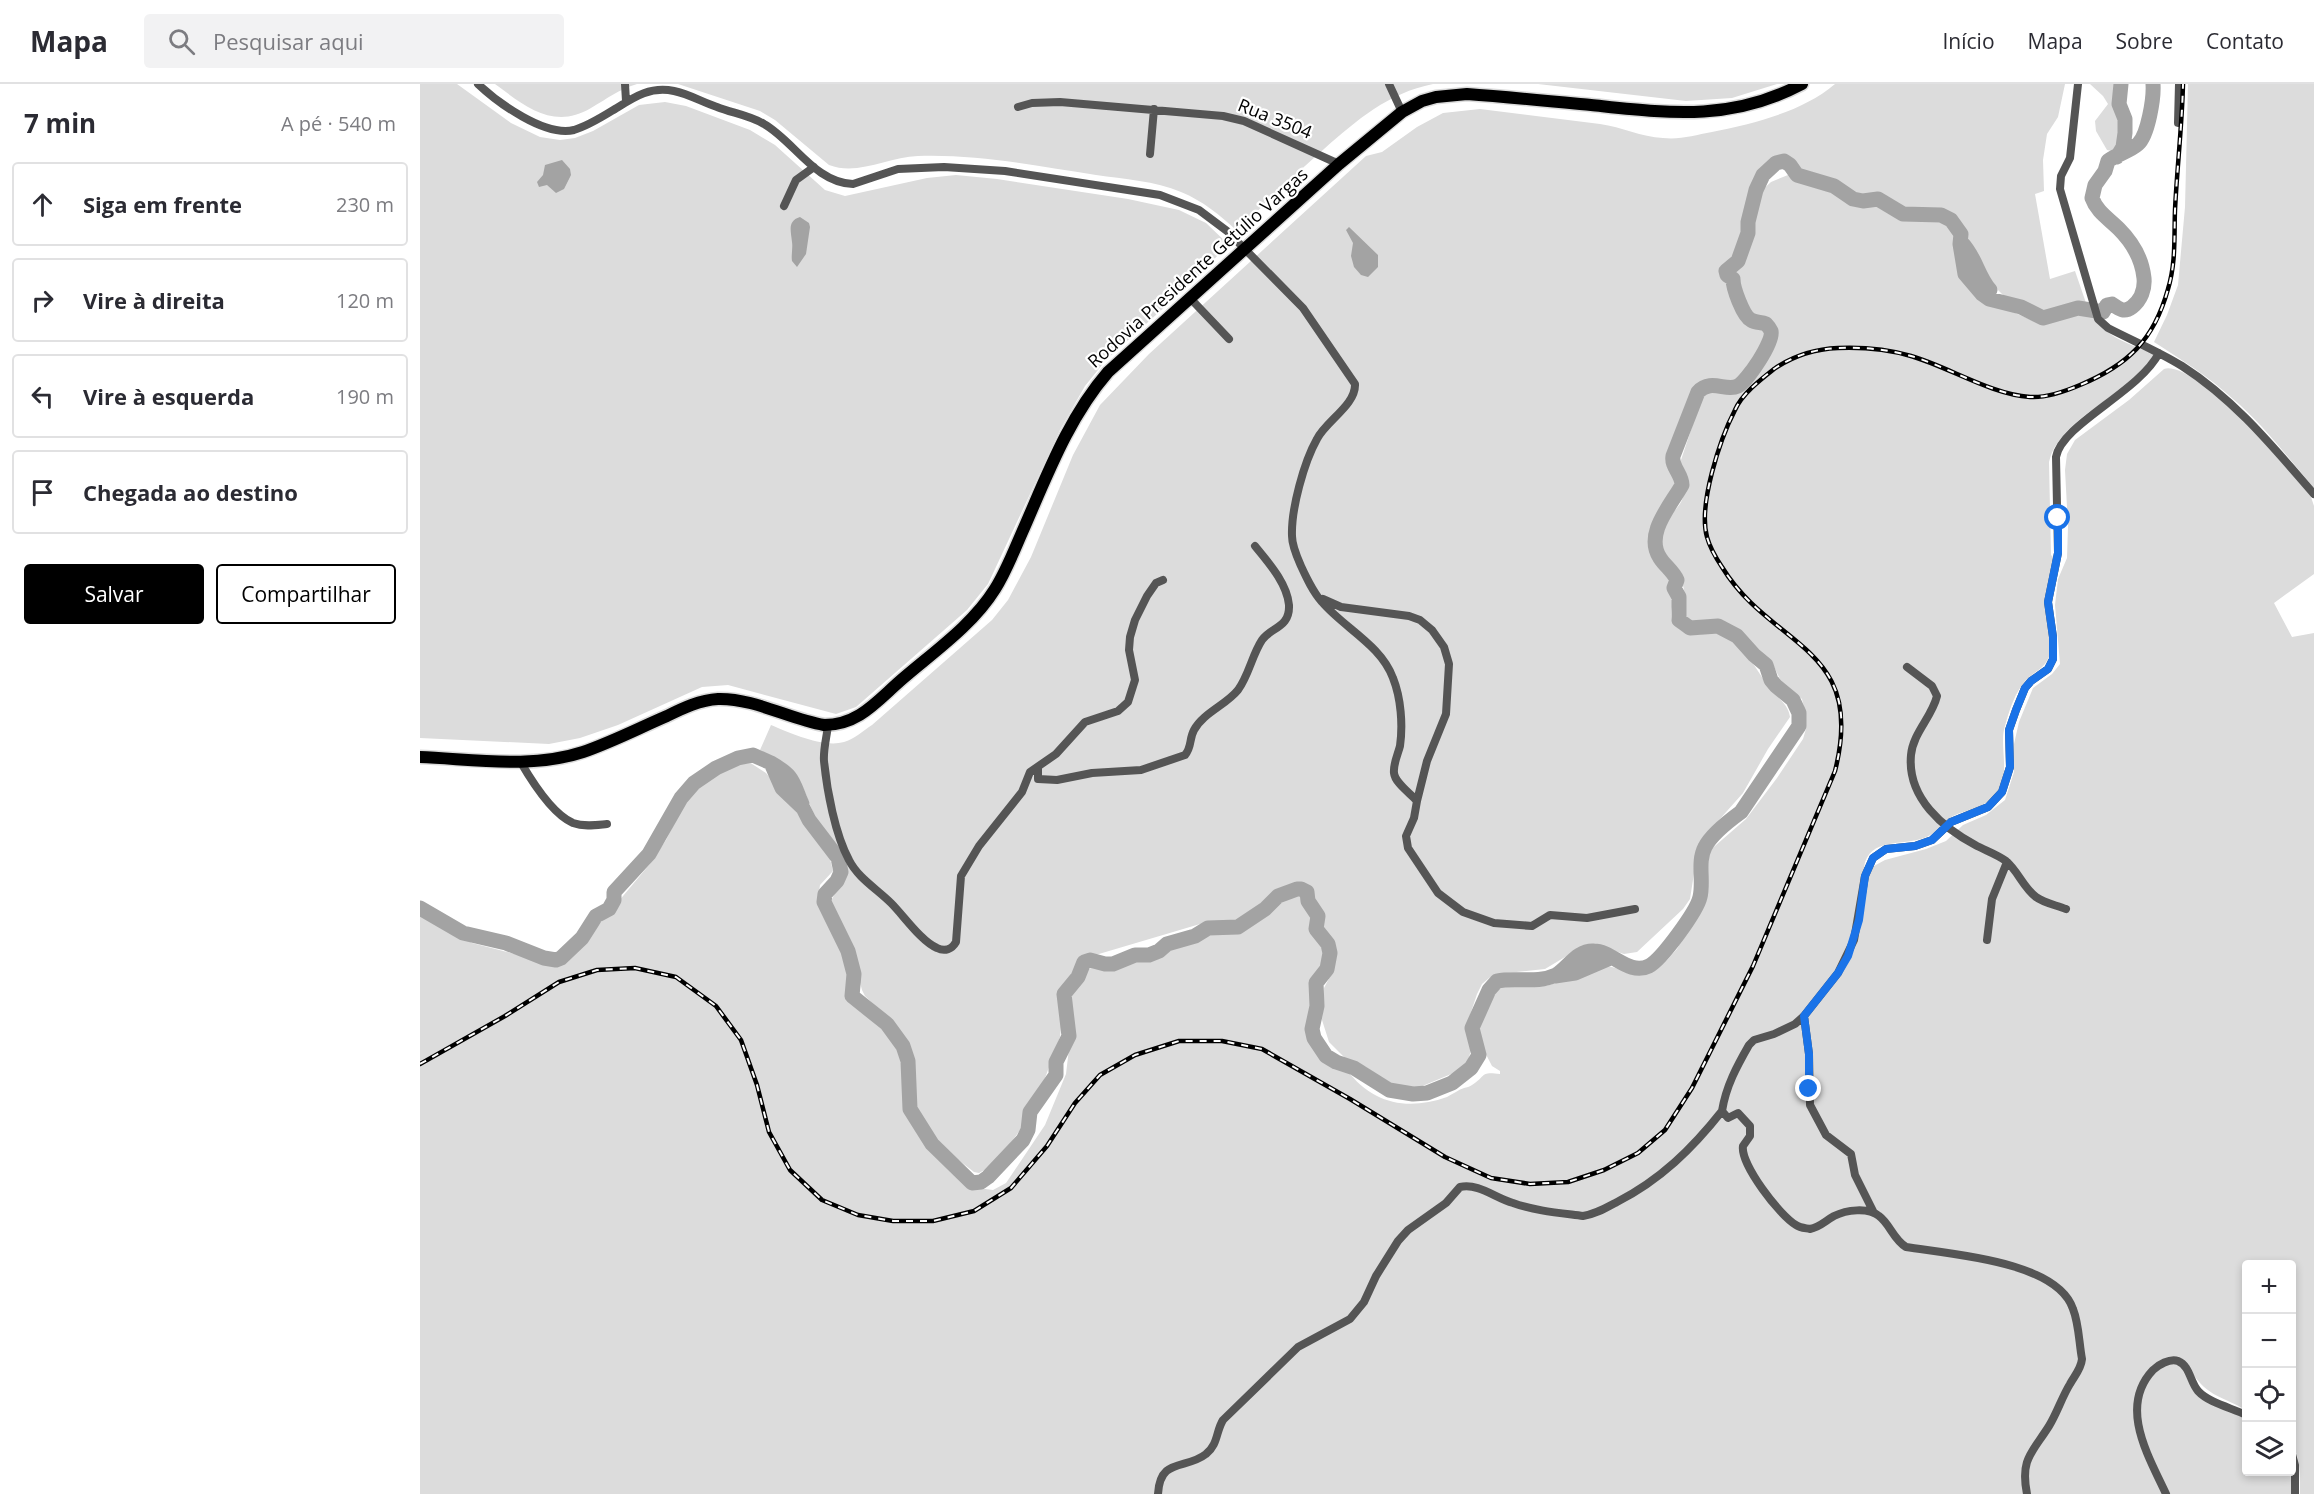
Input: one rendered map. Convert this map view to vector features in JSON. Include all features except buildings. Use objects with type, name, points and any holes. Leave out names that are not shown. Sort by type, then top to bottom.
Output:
[{"type":"main road","name":"Rodovia Presidente Getúlio Vargas","points":[[420,757],[520,761],[557,758],[582,752],[686,707],[715,699],[744,702],[812,723],[828,725],[847,723],[865,711],[942,645],[985,603],[1004,573],[1054,459],[1081,406],[1108,372],[1339,164],[1402,112],[1422,101],[1436,97],[1467,94],[1655,111],[1704,113],[1752,104],[1802,84]]},
{"type":"street","points":[[478,84],[493,98],[518,113],[545,126],[560,130],[573,130],[585,125],[648,91],[659,89],[685,94],[762,123],[826,177],[845,184],[859,182],[898,169],[976,168],[1160,195],[1198,210],[1227,231],[1303,308],[1355,384],[1352,396],[1322,429],[1315,441],[1299,492],[1292,536],[1299,561],[1317,595],[1376,652],[1393,678],[1401,715],[1401,731],[1394,773],[1398,781],[1417,801]]},
{"type":"street","points":[[625,84],[626,101]]},
{"type":"street","points":[[1389,84],[1402,112]]},
{"type":"street","points":[[2078,84],[2070,158],[2061,176],[2060,189],[2098,319],[2108,328],[2159,353],[2196,376],[2242,412],[2313,494]]},
{"type":"street","points":[[2178,123],[2179,84]]},
{"type":"street","name":"Rua 3504","points":[[1018,107],[1046,101],[1223,116],[1244,122],[1339,164]]},
{"type":"street","points":[[1150,154],[1154,109]]},
{"type":"street","points":[[784,206],[796,180],[813,166]]},
{"type":"street","points":[[1189,297],[1229,339]]},
{"type":"street","points":[[1158,1494],[1163,1476],[1178,1464],[1207,1454],[1218,1438],[1223,1420],[1285,1358],[1311,1340],[1350,1319],[1364,1302],[1398,1241],[1408,1230],[1446,1203],[1460,1187],[1474,1186],[1513,1204],[1531,1208],[1583,1216],[1592,1215],[1632,1195],[1668,1169],[1701,1137],[1722,1111],[1726,1088],[1749,1045],[1754,1040],[1783,1030],[1804,1016],[1838,973],[1848,956],[1859,920],[1865,876],[1873,858],[1886,849],[1915,846],[1932,840],[1957,818],[1988,807],[2002,792],[2010,767],[2009,730],[2016,710],[2025,688],[2048,669],[2053,659],[2053,637],[2048,602],[2058,553],[2056,457],[2058,449],[2067,436],[2140,380],[2159,353]]},
{"type":"street","points":[[1038,766],[1038,779],[1057,780],[1092,773],[1141,770],[1185,755],[1189,751],[1194,729],[1237,691],[1264,637],[1278,629],[1287,614],[1288,600],[1284,588],[1274,570],[1255,546]]},
{"type":"street","points":[[828,725],[824,759],[842,845],[850,862],[860,875],[891,903],[929,943],[938,949],[946,950],[953,947],[956,942],[961,876],[985,837],[1022,792],[1030,772],[1056,754],[1085,722],[1118,711],[1128,702],[1135,680],[1129,650],[1130,637],[1135,620],[1147,596],[1156,583],[1163,580]]},
{"type":"street","points":[[1317,595],[1341,607],[1410,616],[1420,620],[1432,630],[1444,647],[1449,664],[1448,708],[1427,761],[1414,818],[1406,836],[1408,849],[1438,893],[1463,912],[1494,923],[1532,926],[1550,915],[1587,918],[1635,909]]},
{"type":"street","points":[[1907,667],[1932,686],[1937,696],[1914,742],[1911,756],[1913,780],[1929,811],[1978,846],[2007,862],[2036,897],[2066,909]]},
{"type":"street","points":[[520,761],[533,783],[556,810],[573,823],[587,826],[607,824]]},
{"type":"street","points":[[1987,940],[1992,899],[2007,862]]},
{"type":"street","points":[[1804,1016],[1810,1060],[1810,1105],[1826,1135],[1851,1154],[1855,1175],[1874,1213],[1884,1221],[1899,1243],[1906,1247],[2008,1264],[2053,1283],[2063,1291],[2073,1308],[2082,1359],[2081,1366],[2049,1426],[2026,1459],[2024,1477],[2027,1494]]},
{"type":"street","points":[[1722,1111],[1728,1118],[1736,1113],[1741,1114],[1750,1126],[1750,1137],[1743,1146],[1744,1157],[1766,1195],[1795,1225],[1810,1229],[1816,1228],[1837,1215],[1856,1211],[1874,1213]]},
{"type":"street","points":[[2166,1494],[2147,1456],[2137,1422],[2141,1390],[2152,1371],[2162,1364],[2173,1360],[2178,1361],[2186,1368],[2194,1387],[2203,1396],[2242,1413]]},
{"type":"street","points":[[2295,1476],[2295,1494]]},
{"type":"shaded area","points":[[420,84],[457,84],[511,123],[540,137],[560,140],[575,138],[593,131],[639,105],[665,102],[686,106],[750,130],[775,145],[825,190],[845,196],[927,178],[956,175],[997,179],[1128,199],[1179,210],[1206,223],[1228,244],[1198,277],[1106,360],[1085,386],[1060,430],[988,584],[967,610],[856,707],[836,714],[728,685],[702,687],[618,725],[580,738],[549,744],[420,738]]},
{"type":"shaded area","points":[[495,84],[637,84],[578,114],[565,117],[541,113],[529,108]]},
{"type":"shaded area","points":[[678,84],[1433,84],[1387,101],[1361,118],[1336,138],[1237,231],[1197,200],[1171,188],[1139,181],[1008,161],[940,156],[907,157],[862,167],[840,168],[829,165],[775,120],[760,111]]},
{"type":"shaded area","points":[[1538,84],[1777,84],[1732,98],[1686,101]]},
{"type":"shaded area","points":[[1835,84],[2065,84],[2058,117],[2047,134],[2043,160],[2044,191],[2035,194],[2050,279],[2075,271],[2086,303],[2047,313],[2005,297],[1989,281],[1978,256],[1965,241],[1960,224],[1945,211],[1905,211],[1879,195],[1856,194],[1836,181],[1807,173],[1785,156],[1774,158],[1765,164],[1759,173],[1754,183],[1745,228],[1735,260],[1722,271],[1729,282],[1742,318],[1765,328],[1768,333],[1756,358],[1737,380],[1705,384],[1696,390],[1691,398],[1670,456],[1678,483],[1656,521],[1651,541],[1652,552],[1657,563],[1670,579],[1673,594],[1671,617],[1675,625],[1687,634],[1716,632],[1729,636],[1785,704],[1790,717],[1768,749],[1743,793],[1703,838],[1697,854],[1690,899],[1683,909],[1637,952],[1624,954],[1594,944],[1575,951],[1545,969],[1497,974],[1489,978],[1482,984],[1477,994],[1466,1027],[1471,1050],[1467,1064],[1456,1072],[1420,1087],[1393,1086],[1366,1067],[1345,1058],[1329,1042],[1322,1020],[1324,988],[1333,971],[1334,953],[1322,928],[1321,911],[1311,890],[1299,882],[1273,892],[1251,912],[1236,921],[1200,924],[1082,959],[1060,992],[1062,1018],[1060,1037],[1045,1078],[1024,1112],[1021,1129],[990,1167],[979,1173],[974,1172],[943,1148],[915,1104],[913,1067],[907,1046],[890,1020],[865,996],[852,952],[833,909],[831,901],[845,874],[837,851],[817,820],[794,774],[760,750],[771,725],[826,743],[848,741],[872,725],[992,620],[1008,600],[1031,557],[1073,455],[1100,405],[1149,354],[1366,156],[1382,152],[1417,127],[1443,113],[1480,109],[1600,124],[1647,136],[1675,138],[1728,129],[1777,115],[1808,102]]},
{"type":"shaded area","points":[[2090,84],[2119,84],[2116,103],[2123,119],[2124,136],[2122,145],[2116,152],[2107,150],[2096,131],[2095,121],[2108,104]]},
{"type":"shaded area","points":[[2188,84],[2314,84],[2314,488],[2244,409],[2205,376],[2154,342],[2178,285],[2185,207]]},
{"type":"shaded area","points":[[562,160],[570,169],[571,175],[564,189],[556,193],[547,185],[539,187],[537,182],[543,175],[545,165]]},
{"type":"shaded area","points":[[1788,175],[1812,184],[1827,186],[1854,203],[1876,206],[1896,216],[1914,220],[1946,221],[1956,231],[1955,243],[1960,274],[1980,298],[1993,307],[2006,309],[2040,324],[2078,313],[2092,313],[2097,322],[2111,335],[2155,355],[2130,383],[2088,413],[2063,436],[2054,448],[2049,462],[2051,555],[2054,558],[2049,627],[2051,651],[2046,663],[2022,685],[2011,708],[2003,734],[2004,771],[2000,789],[1990,800],[1953,816],[1928,836],[1888,844],[1873,851],[1867,857],[1864,867],[1874,866],[1885,860],[1946,841],[1963,825],[1986,815],[2005,800],[2014,772],[2014,744],[2019,722],[2033,688],[2052,674],[2060,664],[2055,605],[2058,579],[2067,558],[2065,470],[2067,454],[2075,440],[2129,400],[2164,369],[2178,371],[2198,381],[2220,398],[2266,442],[2311,497],[2314,506],[2314,574],[2274,603],[2292,637],[2314,633],[2314,1494],[2300,1494],[2300,1474],[2296,1454],[2296,1260],[2242,1260],[2242,1408],[2213,1394],[2201,1384],[2188,1366],[2182,1368],[2190,1384],[2242,1416],[2242,1476],[2291,1476],[2291,1494],[420,1494],[420,914],[472,943],[549,963],[566,958],[582,945],[649,865],[666,840],[688,796],[705,781],[733,765],[749,762],[766,773],[828,851],[833,871],[820,885],[818,897],[828,924],[843,949],[851,976],[849,1001],[856,1008],[873,1014],[895,1042],[903,1058],[905,1105],[911,1122],[943,1164],[970,1187],[993,1190],[1006,1183],[1045,1125],[1066,1074],[1072,1023],[1069,997],[1087,970],[1124,965],[1136,958],[1155,957],[1176,944],[1206,934],[1238,933],[1268,912],[1277,899],[1298,893],[1303,894],[1306,904],[1314,914],[1312,925],[1314,934],[1326,950],[1324,965],[1312,982],[1315,1010],[1309,1031],[1314,1048],[1332,1068],[1347,1070],[1368,1091],[1392,1102],[1405,1104],[1433,1101],[1471,1086],[1486,1074],[1500,1074],[1500,1071],[1492,1066],[1477,1033],[1479,1018],[1496,986],[1510,982],[1546,986],[1608,966],[1642,975],[1667,960],[1677,949],[1703,898],[1703,869],[1708,852],[1746,819],[1803,739],[1806,729],[1802,699],[1782,683],[1772,663],[1742,632],[1721,623],[1695,623],[1684,615],[1683,587],[1680,578],[1661,548],[1660,542],[1660,534],[1665,521],[1681,503],[1683,497],[1685,481],[1681,460],[1702,397],[1706,392],[1714,389],[1737,391],[1744,388],[1758,373],[1771,352],[1775,333],[1773,326],[1764,318],[1752,317],[1749,313],[1734,274],[1746,254],[1760,192],[1771,182]]},
{"type":"shaded area","points":[[800,217],[809,223],[810,227],[806,254],[797,267],[792,261],[791,224]]},
{"type":"shaded area","points":[[1349,227],[1378,255],[1378,267],[1368,277],[1361,275],[1354,267],[1351,256],[1353,243],[1346,230]]},
{"type":"waterway","points":[[2117,157],[2123,147],[2125,133],[2125,119],[2119,104],[2121,84]]},
{"type":"waterway","points":[[420,908],[463,933],[506,943],[544,958],[556,960],[561,958],[582,938],[596,916],[609,909],[614,900],[614,892],[649,854],[681,798],[694,783],[716,768],[738,758],[753,755],[771,763],[782,788],[803,808],[809,820],[838,858],[841,872],[837,881],[825,894],[824,902],[848,951],[854,974],[852,996],[887,1024],[903,1046],[908,1061],[910,1109],[932,1144],[972,1183],[981,1182],[988,1177],[1023,1140],[1028,1130],[1030,1112],[1056,1075],[1056,1062],[1069,1036],[1064,994],[1078,977],[1084,962],[1090,960],[1113,964],[1135,955],[1149,955],[1159,951],[1167,944],[1195,936],[1208,928],[1238,927],[1265,909],[1278,896],[1297,889],[1307,892],[1308,901],[1318,916],[1316,929],[1328,944],[1330,953],[1327,969],[1316,983],[1317,1006],[1312,1029],[1314,1038],[1326,1056],[1354,1068],[1389,1090],[1413,1094],[1427,1093],[1452,1083],[1471,1068],[1479,1055],[1472,1028],[1489,990],[1497,981],[1549,978],[1588,951],[1601,952],[1634,968],[1642,968],[1655,962],[1686,923],[1697,904],[1701,891],[1701,859],[1708,842],[1726,823],[1741,812],[1799,726],[1799,713],[1793,700],[1776,686],[1771,680],[1766,665],[1737,636],[1718,626],[1690,628],[1679,620],[1679,597],[1674,588],[1677,580],[1660,558],[1655,539],[1661,520],[1682,485],[1673,456],[1698,392],[1708,386],[1729,388],[1742,383],[1759,361],[1771,336],[1771,331],[1766,324],[1751,320],[1745,313],[1733,279],[1727,275],[1726,271],[1738,261],[1748,233],[1748,222],[1756,190],[1763,175],[1776,163],[1784,161],[1797,175],[1834,186],[1853,199],[1863,201],[1878,199],[1903,214],[1941,215],[1951,220],[1961,234],[1960,244],[1965,274],[1989,299],[2021,307],[2043,318],[2078,308],[2103,312],[2107,305],[2112,304],[2119,309],[2126,310],[2138,301],[2143,290],[2144,278],[2141,264],[2128,239],[2100,211],[2092,198],[2095,185],[2105,171],[2108,161],[2134,147],[2142,139],[2150,116],[2153,84]]},
{"type":"waterway","points":[[1961,242],[1990,290]]},
{"type":"waterway","points":[[771,763],[789,776],[802,804]]},
{"type":"waterway","points":[[1555,976],[1575,973],[1610,958]]},
{"type":"railway","points":[[420,1064],[505,1016],[559,982],[597,970],[635,968],[676,977],[716,1006],[741,1040],[757,1085],[769,1132],[790,1170],[822,1200],[858,1215],[893,1221],[933,1221],[974,1211],[1011,1188],[1047,1146],[1075,1103],[1100,1075],[1135,1055],[1179,1041],[1222,1041],[1262,1049],[1445,1157],[1491,1178],[1530,1184],[1568,1182],[1604,1170],[1638,1153],[1665,1130],[1692,1088],[1753,966],[1835,771],[1841,729],[1838,698],[1826,673],[1809,652],[1765,616],[1743,594],[1720,564],[1708,541],[1705,524],[1708,490],[1717,454],[1738,404],[1757,383],[1774,369],[1804,354],[1829,349],[1866,348],[1902,354],[1985,386],[2030,397],[2062,392],[2112,369],[2137,349],[2147,337],[2162,307],[2171,279],[2183,84]]},
{"type":"route","points":[[1809,1089],[1810,1067],[1804,1016],[1838,973],[1848,956],[1859,920],[1865,876],[1873,858],[1886,849],[1915,846],[1932,840],[1957,818],[1988,807],[1997,800],[2002,792],[2010,767],[2009,730],[2021,696],[2031,681],[2048,669],[2053,659],[2054,646],[2048,602],[2058,553],[2058,518]]}]
